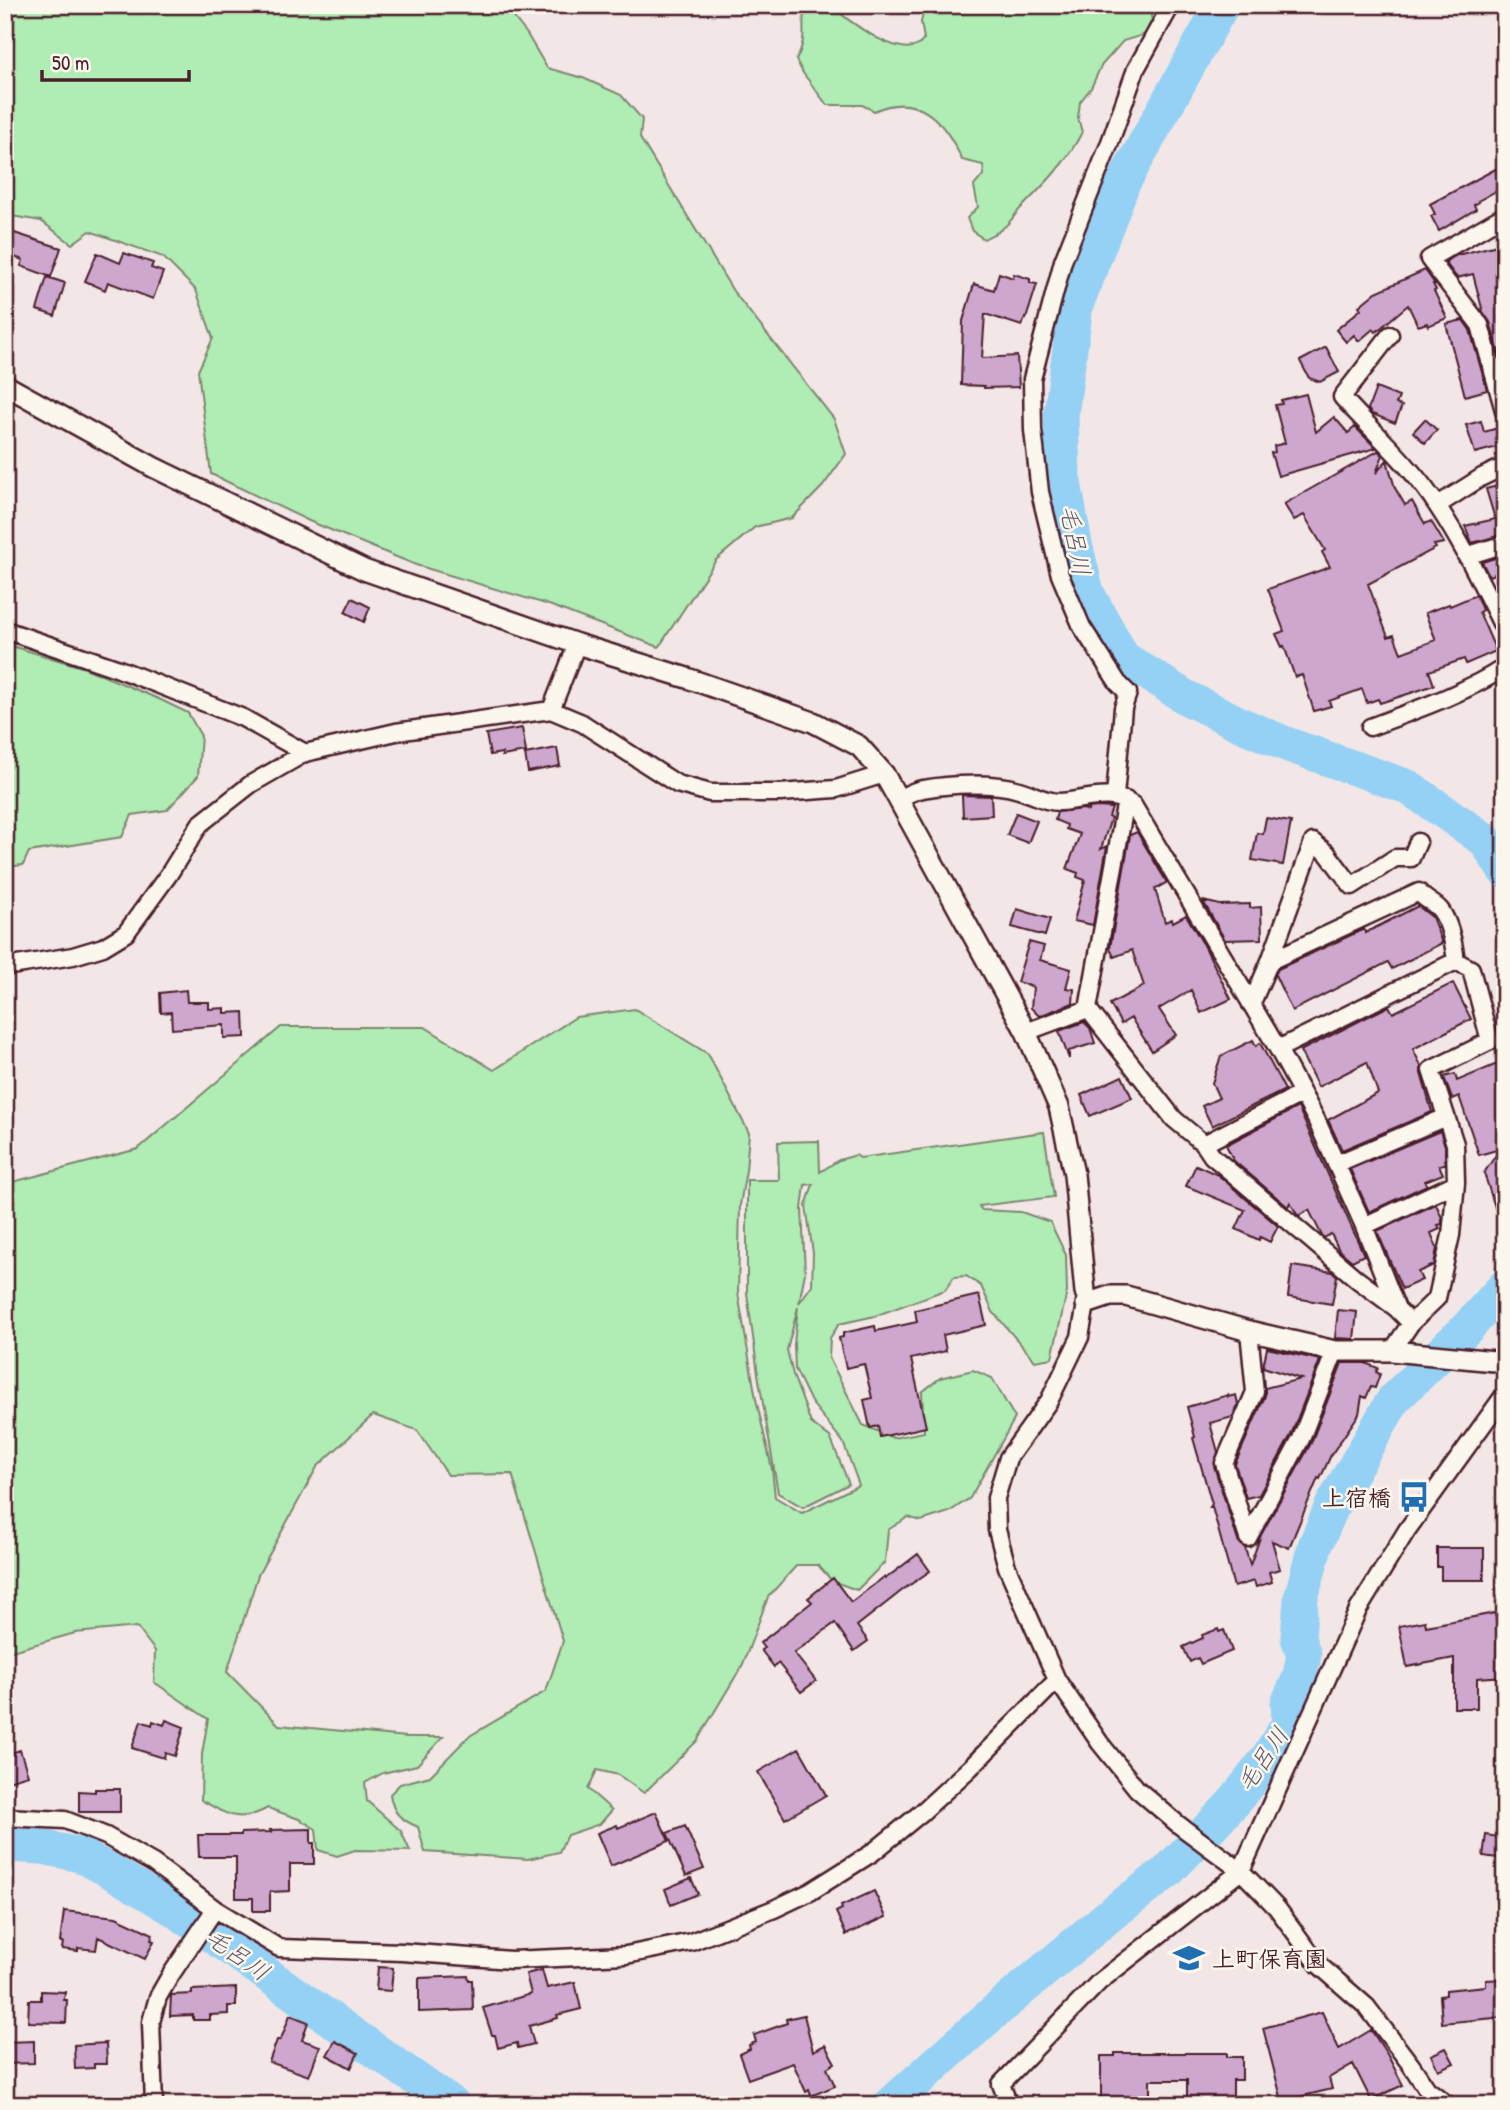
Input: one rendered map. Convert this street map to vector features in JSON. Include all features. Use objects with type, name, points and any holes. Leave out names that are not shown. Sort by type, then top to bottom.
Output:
[{"type":"street","points":[[1173,5],[1136,69],[1063,261],[1032,379],[1033,430],[1040,492],[1060,575],[1082,628],[1118,683],[1128,693],[1124,708],[1120,798],[1088,1009],[1174,1119],[1205,1144],[1223,1165],[1411,1323]]},
{"type":"street","points":[[1505,215],[1429,259],[1480,326],[1505,414]]},
{"type":"street","points":[[1390,335],[1342,397],[1416,477],[1438,506],[1505,631]]},
{"type":"street","points":[[5,385],[153,467],[364,570],[813,722],[859,746],[884,774],[1026,1032],[1059,1107],[1074,1174],[1085,1298],[1080,1337],[1049,1401],[1008,1458],[996,1498],[997,1530],[1007,1567],[1057,1680],[1100,1743],[1137,1788],[1180,1825],[1236,1867],[1277,1908],[1319,1965],[1367,2007],[1427,2089],[1448,2105]]},
{"type":"street","points":[[1438,506],[1482,477],[1505,466]]},
{"type":"street","points":[[1466,556],[1505,544]]},
{"type":"street","points":[[5,630],[119,669],[243,718],[305,753]]},
{"type":"street","points":[[551,710],[577,643]]},
{"type":"street","points":[[1370,727],[1418,709],[1505,667]]},
{"type":"street","points":[[5,967],[74,956],[103,947],[126,933],[169,874],[200,824],[251,783],[305,753],[396,732],[551,710],[582,723],[677,784],[710,793],[780,793],[836,789],[884,774]]},
{"type":"street","points":[[898,799],[921,789],[1003,786],[1042,800],[1060,802],[1084,797],[1120,798],[1133,804],[1278,1049],[1316,1119],[1364,1226],[1397,1309]]},
{"type":"street","points":[[1251,1004],[1270,961],[1313,842],[1327,853],[1352,886],[1395,858],[1411,858],[1418,842]]},
{"type":"street","points":[[1270,961],[1419,892],[1424,899],[1440,908],[1457,961],[1471,969],[1490,1041],[1431,1070],[1455,1144],[1456,1183],[1451,1235],[1437,1298],[1411,1323],[1401,1352]]},
{"type":"street","points":[[1278,1049],[1457,961]]},
{"type":"street","points":[[1026,1032],[1088,1009]]},
{"type":"street","points":[[1205,1144],[1301,1094]]},
{"type":"street","points":[[1336,1164],[1446,1117]]},
{"type":"street","points":[[1364,1226],[1456,1183]]},
{"type":"street","points":[[1085,1298],[1126,1296],[1249,1331],[1335,1350],[1401,1352],[1505,1362]]},
{"type":"street","points":[[1249,1331],[1255,1392],[1224,1463],[1248,1538],[1301,1439],[1335,1350]]},
{"type":"street","points":[[1009,2105],[1001,2084],[1099,1982],[1236,1867],[1358,1610],[1407,1530],[1505,1394]]},
{"type":"street","points":[[5,1817],[65,1820],[106,1836],[153,1863],[212,1914],[279,1948],[402,1952],[511,1960],[626,1955],[691,1942],[774,1909],[810,1892],[872,1853],[970,1768],[1057,1680]]},
{"type":"street","points":[[153,2105],[151,2022],[158,1997],[212,1914]]},
{"type":"green space","points":[[5,5],[504,5],[527,34],[547,68],[583,78],[621,95],[642,119],[640,138],[733,291],[834,419],[846,454],[823,486],[792,518],[755,527],[716,560],[659,647],[549,605],[416,565],[309,521],[211,474],[198,371],[213,338],[196,290],[163,257],[90,231],[72,244],[41,221],[5,215]]},
{"type":"green space","points":[[805,5],[832,5],[863,30],[877,38],[905,47],[916,46],[924,39],[921,22],[928,5],[1161,5],[1151,15],[1152,22],[1146,34],[1123,41],[1101,66],[1091,88],[1080,102],[1078,118],[1082,132],[1063,163],[1006,226],[984,239],[972,231],[967,218],[978,207],[974,186],[984,174],[983,165],[962,160],[938,122],[917,107],[890,106],[874,111],[862,105],[827,105],[796,60],[803,38]]},
{"type":"green space","points":[[5,644],[85,668],[188,713],[201,736],[198,776],[167,810],[132,815],[122,837],[29,852],[23,865],[5,867]]},
{"type":"green space","points":[[635,1009],[708,1054],[749,1133],[740,1205],[738,1293],[775,1497],[802,1513],[859,1485],[843,1442],[811,1402],[795,1369],[794,1344],[798,1307],[787,1350],[793,1375],[811,1423],[830,1437],[849,1484],[803,1507],[778,1493],[747,1293],[747,1180],[779,1180],[778,1142],[819,1141],[820,1172],[839,1160],[856,1155],[860,1158],[1044,1132],[1054,1197],[979,1206],[982,1210],[1021,1212],[1050,1222],[1066,1255],[1067,1292],[1052,1358],[1035,1361],[993,1312],[981,1286],[966,1276],[954,1277],[945,1290],[875,1316],[839,1324],[830,1338],[829,1358],[863,1425],[893,1438],[924,1432],[922,1392],[940,1378],[973,1370],[992,1378],[1015,1418],[970,1498],[949,1512],[921,1521],[908,1517],[888,1530],[885,1562],[857,1590],[832,1581],[818,1565],[797,1565],[768,1597],[743,1664],[697,1741],[644,1793],[618,1775],[597,1770],[588,1789],[612,1810],[600,1824],[567,1835],[559,1852],[528,1859],[425,1852],[418,1827],[398,1815],[390,1794],[400,1784],[430,1776],[468,1737],[546,1691],[563,1641],[512,1474],[448,1475],[417,1430],[373,1415],[317,1467],[258,1575],[227,1672],[279,1725],[407,1737],[443,1737],[417,1765],[383,1773],[365,1783],[367,1801],[401,1831],[410,1851],[355,1850],[337,1856],[318,1850],[316,1829],[299,1819],[268,1808],[249,1816],[233,1816],[201,1800],[202,1754],[208,1719],[154,1682],[155,1651],[137,1627],[75,1633],[5,1653],[5,1184],[138,1149],[281,1027],[425,1027],[494,1070],[576,1017]],"holes":[[[813,1184],[806,1206],[813,1253],[812,1285],[799,1303],[805,1273],[802,1209],[805,1185]]]},
{"type":"building","points":[[1505,164],[1505,186],[1478,201],[1474,205],[1476,209],[1439,231],[1431,216],[1435,214],[1430,204]]},
{"type":"building","points":[[8,231],[61,248],[51,277],[21,266],[23,260],[5,254]]},
{"type":"building","points":[[1505,243],[1505,374],[1473,274],[1457,278],[1445,262],[1457,255]]},
{"type":"building","points":[[97,253],[120,263],[124,253],[153,263],[151,268],[163,272],[153,299],[108,282],[105,290],[85,281]]},
{"type":"building","points":[[1425,270],[1435,284],[1434,291],[1447,318],[1428,326],[1427,323],[1418,326],[1408,305],[1376,332],[1373,329],[1359,341],[1354,335],[1346,342],[1336,330],[1376,292]]},
{"type":"building","points":[[999,273],[1013,278],[1014,274],[1037,284],[1022,326],[985,314],[982,358],[1017,356],[1019,387],[984,388],[961,385],[963,321],[974,284],[994,290]]},
{"type":"building","points":[[47,277],[65,283],[55,316],[37,310]]},
{"type":"building","points":[[1463,320],[1470,330],[1487,390],[1465,396],[1446,324]]},
{"type":"building","points":[[1326,347],[1339,372],[1320,382],[1309,378],[1300,361]]},
{"type":"building","points":[[1376,388],[1399,397],[1396,404],[1402,406],[1395,423],[1372,414],[1368,409]]},
{"type":"building","points":[[1306,394],[1316,432],[1334,417],[1348,433],[1355,427],[1376,448],[1278,476],[1271,453],[1275,452],[1274,446],[1285,443],[1275,405],[1282,404],[1281,400]]},
{"type":"building","points":[[1425,419],[1437,430],[1425,443],[1413,432]]},
{"type":"building","points":[[1481,421],[1484,432],[1505,426],[1505,445],[1475,453],[1466,425]]},
{"type":"building","points":[[1378,451],[1383,455],[1376,473],[1387,460],[1395,488],[1405,505],[1412,501],[1425,524],[1431,521],[1444,543],[1434,545],[1436,548],[1368,584],[1388,637],[1394,635],[1401,653],[1436,640],[1425,613],[1476,595],[1482,610],[1479,612],[1496,651],[1466,664],[1464,659],[1429,671],[1434,685],[1417,691],[1380,703],[1378,699],[1367,703],[1362,689],[1329,701],[1331,706],[1314,711],[1302,675],[1295,677],[1284,646],[1282,647],[1276,634],[1284,631],[1268,589],[1330,567],[1322,552],[1325,550],[1304,515],[1294,520],[1284,504]]},
{"type":"building","points":[[1505,484],[1505,534],[1472,543],[1465,526],[1495,519],[1486,489]]},
{"type":"building","points":[[1505,555],[1505,571],[1489,576],[1482,562]]},
{"type":"building","points":[[352,598],[370,607],[364,622],[345,612]]},
{"type":"building","points":[[522,728],[526,752],[490,755],[486,734]]},
{"type":"building","points":[[557,748],[560,766],[528,772],[525,754]]},
{"type":"building","points":[[962,795],[991,796],[992,815],[963,817]]},
{"type":"building","points":[[1089,808],[1112,808],[1101,849],[1107,846],[1093,925],[1074,921],[1085,880],[1077,877],[1078,873],[1067,869],[1080,834],[1066,829],[1067,825],[1055,820],[1057,812],[1084,809],[1088,811]]},
{"type":"building","points":[[1016,813],[1037,821],[1028,843],[1007,835]]},
{"type":"building","points":[[1266,818],[1291,822],[1283,865],[1252,860],[1257,833],[1263,834]]},
{"type":"building","points":[[1137,832],[1166,881],[1155,889],[1165,922],[1172,919],[1173,922],[1186,915],[1231,999],[1201,1013],[1191,990],[1159,1009],[1176,1035],[1152,1051],[1131,1018],[1121,1024],[1110,1004],[1144,986],[1132,950],[1114,957],[1110,948],[1130,835]]},
{"type":"building","points":[[1203,901],[1220,905],[1250,904],[1250,908],[1261,907],[1262,939],[1225,940]]},
{"type":"building","points":[[1418,906],[1432,917],[1442,943],[1392,969],[1388,962],[1292,1011],[1275,975],[1278,969],[1364,929],[1365,933]]},
{"type":"building","points":[[1017,909],[1050,919],[1045,936],[1012,927]]},
{"type":"building","points":[[1029,942],[1044,946],[1040,960],[1071,969],[1066,988],[1074,989],[1073,1003],[1039,1016],[1031,1008],[1033,987],[1017,982]]},
{"type":"building","points":[[1453,983],[1471,1019],[1413,1049],[1421,1066],[1432,1112],[1342,1150],[1328,1120],[1378,1093],[1367,1062],[1318,1087],[1300,1051],[1389,1006],[1393,1013]]},
{"type":"building","points":[[186,990],[187,1002],[209,1002],[209,1009],[225,1008],[225,1013],[244,1012],[245,1037],[224,1038],[224,1025],[172,1029],[171,1012],[161,1013],[160,993]]},
{"type":"building","points":[[1084,1022],[1090,1028],[1095,1043],[1069,1051],[1069,1059],[1059,1031]]},
{"type":"building","points":[[1253,1040],[1256,1046],[1260,1043],[1285,1090],[1212,1126],[1202,1106],[1219,1098],[1212,1083],[1221,1056]]},
{"type":"building","points":[[1497,1064],[1505,1083],[1505,1225],[1501,1226],[1484,1173],[1500,1149],[1479,1155],[1459,1096],[1452,1099],[1444,1077],[1455,1074],[1457,1081]]},
{"type":"building","points":[[1122,1076],[1132,1098],[1090,1116],[1081,1095]]},
{"type":"building","points":[[1298,1107],[1364,1255],[1352,1261],[1339,1250],[1331,1234],[1324,1238],[1322,1236],[1309,1210],[1298,1216],[1290,1202],[1288,1207],[1234,1161],[1226,1145]]},
{"type":"building","points":[[1440,1131],[1445,1146],[1445,1164],[1439,1165],[1443,1174],[1425,1181],[1427,1185],[1369,1212],[1350,1169]]},
{"type":"building","points":[[1196,1165],[1218,1175],[1278,1226],[1270,1242],[1236,1229],[1245,1210],[1186,1186]]},
{"type":"building","points":[[1436,1204],[1442,1224],[1438,1225],[1440,1229],[1431,1233],[1437,1248],[1434,1265],[1418,1272],[1422,1280],[1402,1289],[1377,1231]]},
{"type":"building","points":[[1292,1266],[1333,1272],[1337,1276],[1332,1304],[1288,1297]]},
{"type":"building","points":[[979,1295],[986,1325],[943,1335],[946,1351],[911,1359],[926,1427],[880,1437],[878,1426],[870,1428],[864,1400],[872,1398],[864,1364],[846,1368],[839,1338],[843,1337],[843,1333],[875,1326],[876,1331],[917,1322],[915,1310]]},
{"type":"building","points":[[1338,1310],[1357,1312],[1354,1339],[1335,1338]]},
{"type":"building","points":[[1267,1348],[1320,1360],[1291,1435],[1259,1495],[1246,1498],[1235,1464],[1265,1396],[1265,1388],[1301,1379],[1263,1367]]},
{"type":"building","points":[[1342,1363],[1365,1363],[1378,1368],[1376,1372],[1380,1374],[1375,1388],[1371,1387],[1366,1398],[1362,1396],[1359,1414],[1331,1455],[1320,1479],[1318,1478],[1289,1548],[1272,1541],[1280,1569],[1269,1572],[1272,1582],[1256,1587],[1254,1581],[1234,1587],[1210,1507],[1212,1504],[1187,1407],[1236,1395],[1238,1404],[1233,1417],[1210,1423],[1218,1452],[1214,1466],[1238,1541],[1245,1548],[1250,1565],[1261,1535],[1311,1443]]},
{"type":"building","points":[[1437,1548],[1484,1548],[1484,1580],[1441,1580],[1441,1567],[1437,1567]]},
{"type":"building","points":[[918,1554],[930,1571],[857,1626],[868,1641],[854,1651],[835,1623],[794,1653],[816,1681],[801,1692],[778,1663],[774,1667],[761,1650],[764,1648],[760,1643],[812,1602],[808,1598],[833,1578],[851,1602]]},
{"type":"building","points":[[1495,1613],[1502,1649],[1505,1649],[1505,1676],[1477,1678],[1477,1708],[1454,1708],[1454,1658],[1407,1667],[1399,1626],[1425,1621],[1426,1626]]},
{"type":"building","points":[[1218,1629],[1219,1632],[1224,1630],[1232,1651],[1201,1664],[1198,1658],[1190,1662],[1183,1647]]},
{"type":"building","points":[[166,1720],[184,1727],[175,1756],[165,1753],[164,1758],[132,1748],[141,1721],[164,1725]]},
{"type":"building","points":[[799,1748],[826,1795],[785,1819],[758,1772]]},
{"type":"building","points":[[20,1750],[28,1775],[5,1782],[5,1755]]},
{"type":"building","points":[[95,1789],[120,1789],[120,1812],[79,1812],[79,1791],[95,1792]]},
{"type":"building","points":[[656,1812],[669,1841],[611,1866],[597,1833],[617,1825],[618,1828]]},
{"type":"building","points":[[685,1826],[704,1869],[686,1876],[667,1833]]},
{"type":"building","points":[[311,1829],[314,1864],[290,1864],[290,1891],[270,1892],[270,1911],[253,1911],[253,1898],[236,1898],[236,1857],[199,1857],[198,1835],[241,1835],[271,1832],[270,1830]]},
{"type":"building","points":[[1486,1835],[1505,1838],[1505,1859],[1483,1856]]},
{"type":"building","points":[[691,1878],[698,1894],[671,1905],[665,1889]]},
{"type":"building","points":[[874,1891],[886,1917],[846,1935],[836,1912],[842,1909],[841,1906]]},
{"type":"building","points":[[64,1911],[116,1917],[153,1934],[151,1940],[154,1941],[145,1959],[98,1937],[96,1950],[62,1949],[63,1942],[60,1942]]},
{"type":"building","points":[[378,1967],[393,1968],[391,1991],[376,1990]]},
{"type":"building","points":[[542,1970],[547,1988],[575,1982],[581,2009],[529,2026],[534,2044],[518,2048],[517,2043],[498,2048],[483,2008],[531,1994],[526,1974]]},
{"type":"building","points":[[468,1976],[469,1980],[472,1980],[473,2010],[419,2012],[419,1978]]},
{"type":"building","points":[[1505,1979],[1505,2017],[1442,2023],[1440,1996],[1446,1995],[1446,1990],[1486,1986],[1486,1980]]},
{"type":"building","points":[[236,1988],[236,2006],[228,2006],[228,2014],[210,2015],[210,2020],[193,2020],[193,2015],[170,2016],[171,1995],[192,1994],[192,1990]]},
{"type":"building","points":[[41,1991],[65,1992],[66,2023],[28,2022],[29,2000],[41,2000]]},
{"type":"building","points":[[1322,2012],[1339,2049],[1371,2030],[1403,2085],[1371,2100],[1353,2064],[1329,2078],[1332,2089],[1282,2101],[1263,2028]]},
{"type":"building","points":[[290,2015],[308,2022],[302,2040],[320,2046],[309,2076],[269,2062]]},
{"type":"building","points":[[804,2015],[813,2051],[825,2045],[835,2063],[827,2068],[835,2086],[811,2096],[809,2090],[806,2092],[793,2063],[748,2079],[739,2054],[750,2049],[749,2045],[756,2042],[754,2035],[787,2023],[786,2019]]},
{"type":"building","points":[[34,2041],[34,2063],[5,2064],[5,2042]]},
{"type":"building","points":[[335,2041],[358,2053],[351,2068],[327,2055]]},
{"type":"building","points":[[106,2043],[107,2064],[75,2069],[74,2045]]},
{"type":"building","points":[[1446,2048],[1454,2063],[1438,2070],[1431,2055]]},
{"type":"building","points":[[1115,2053],[1227,2053],[1227,2057],[1242,2057],[1242,2080],[1233,2080],[1233,2105],[1187,2105],[1187,2080],[1150,2080],[1150,2105],[1101,2105],[1101,2056],[1115,2056]]},
{"type":"waterway","name":"毛呂川","points":[[1222,5],[1123,183],[1076,305],[1061,414],[1063,477],[1087,593],[1123,658],[1187,698],[1242,725],[1286,744],[1408,787],[1485,840],[1505,871]]},
{"type":"waterway","name":"毛呂川","points":[[890,2105],[985,2020],[1111,1914],[1167,1872],[1233,1803],[1267,1759],[1289,1723],[1288,1703],[1299,1679],[1304,1655],[1298,1638],[1301,1598],[1315,1546],[1333,1504],[1394,1399],[1468,1327],[1505,1286]]},
{"type":"waterway","name":"毛呂川","points":[[5,1845],[42,1847],[80,1855],[107,1869],[174,1909],[453,2105]]},
{"type":"place","name":"上宿橋","points":[[1414,1497]]},
{"type":"place","name":"上町保育園","points":[[1189,1958]]}]
